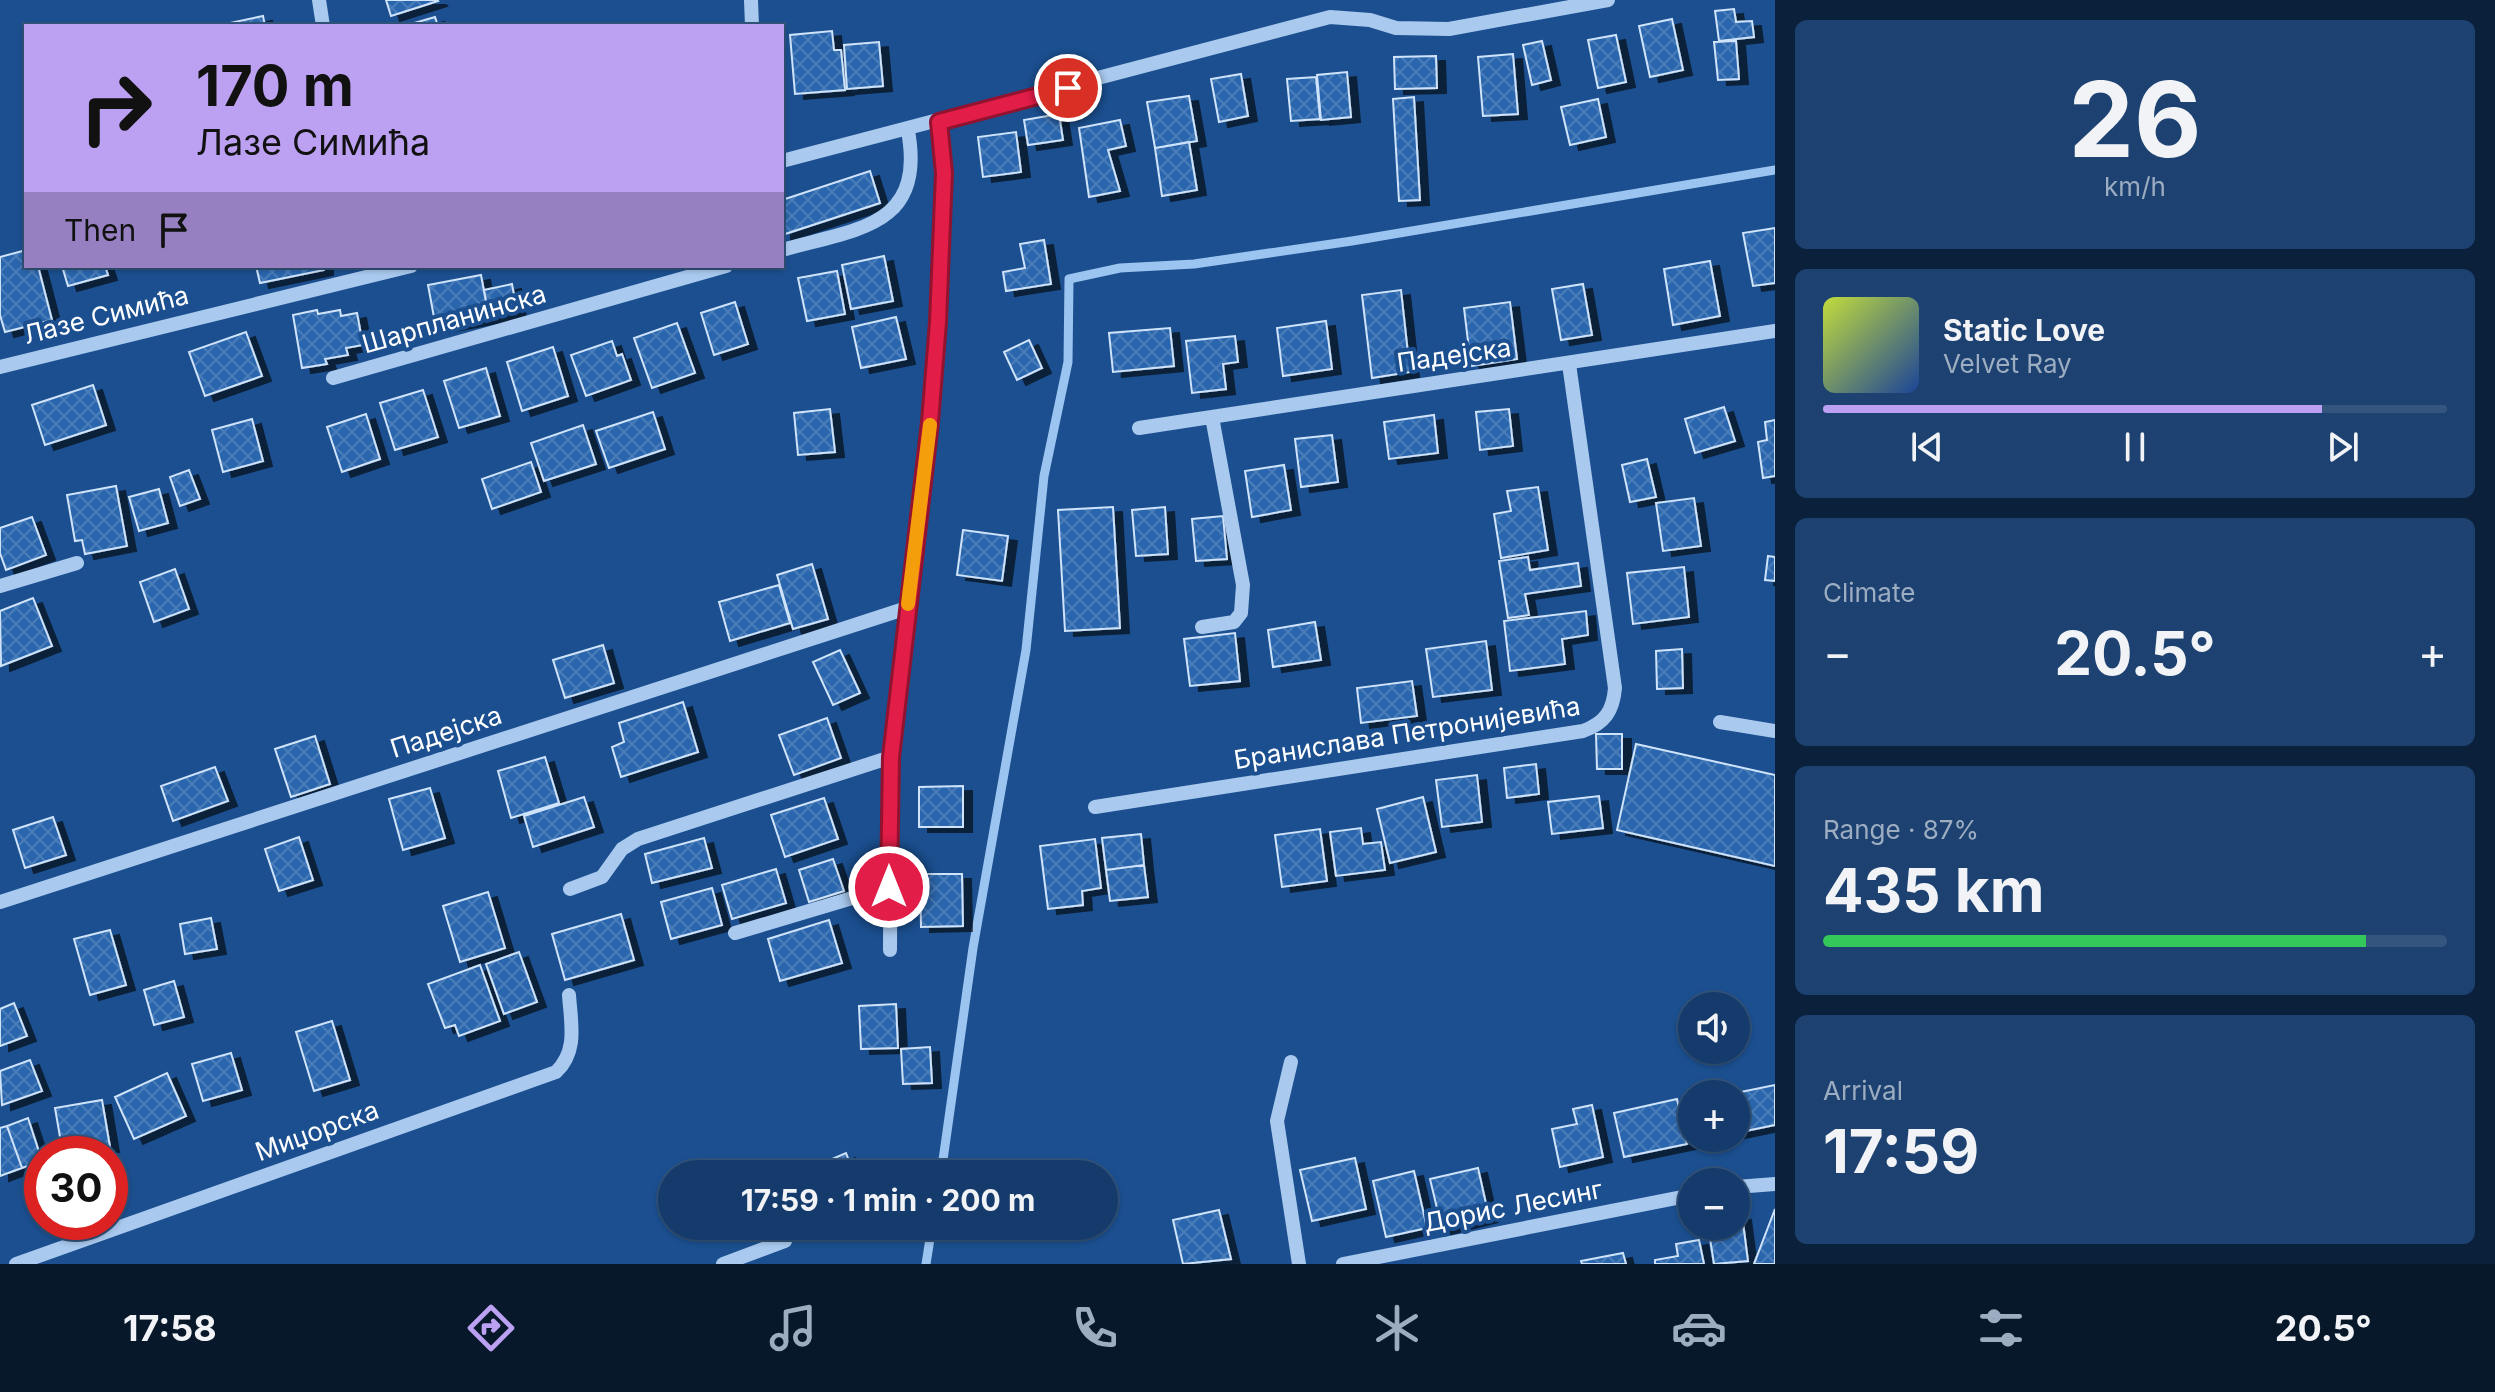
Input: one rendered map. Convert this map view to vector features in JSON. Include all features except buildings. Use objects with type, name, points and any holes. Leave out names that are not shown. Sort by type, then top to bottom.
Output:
[{"type":"street","points":[[319,0],[323,24]]},
{"type":"street","points":[[751,0],[752,24]]},
{"type":"street","points":[[784,161],[908,131],[1330,17],[1370,20],[1396,28],[1449,29],[1536,6],[1608,0]]},
{"type":"street","points":[[890,950],[891,757],[930,422],[938,322],[944,173],[939,122]]},
{"type":"street","points":[[784,249],[856,229],[890,213],[910,185],[912,157],[908,131]]},
{"type":"street","name":"Лазе Симића","points":[[0,367],[360,272],[394,268]]},
{"type":"street","name":"Шарпланинска","points":[[333,378],[719,268]]},
{"type":"street","name":"Падејска","points":[[1139,428],[1775,331]]},
{"type":"street","name":"Бранислава Петронијевића","points":[[1095,807],[1583,731],[1608,716],[1615,688],[1569,364]]},
{"type":"street","points":[[1202,627],[1234,622],[1241,613],[1243,585],[1212,417]]},
{"type":"street","points":[[0,586],[77,563]]},
{"type":"street","name":"Падејска","points":[[0,902],[907,608]]},
{"type":"street","points":[[1720,722],[1775,731]]},
{"type":"street","points":[[570,889],[602,877],[622,849],[638,839],[891,757]]},
{"type":"street","points":[[735,933],[889,887]]},
{"type":"street","name":"Миџорска","points":[[16,1264],[556,1072],[569,1059],[569,995]]},
{"type":"street","points":[[1291,1062],[1277,1121],[1299,1264]]},
{"type":"street","points":[[1750,1186],[1775,1184]]},
{"type":"street","name":"Дорис Лесинг","points":[[1343,1264],[1678,1198]]},
{"type":"street","points":[[723,1264],[785,1241]]},
{"type":"waterway","points":[[943,1160],[973,948],[1026,650],[1044,476],[1068,362],[1069,279],[1120,268],[1194,264],[1352,241],[1775,170]]},
{"type":"waterway","points":[[926,1264],[930,1240]]},
{"type":"slow traffic","points":[[908,604],[930,425]]},
{"type":"route","points":[[889,887],[891,757],[930,422],[938,322],[944,223],[943,142],[939,122],[1068,88]]}]
